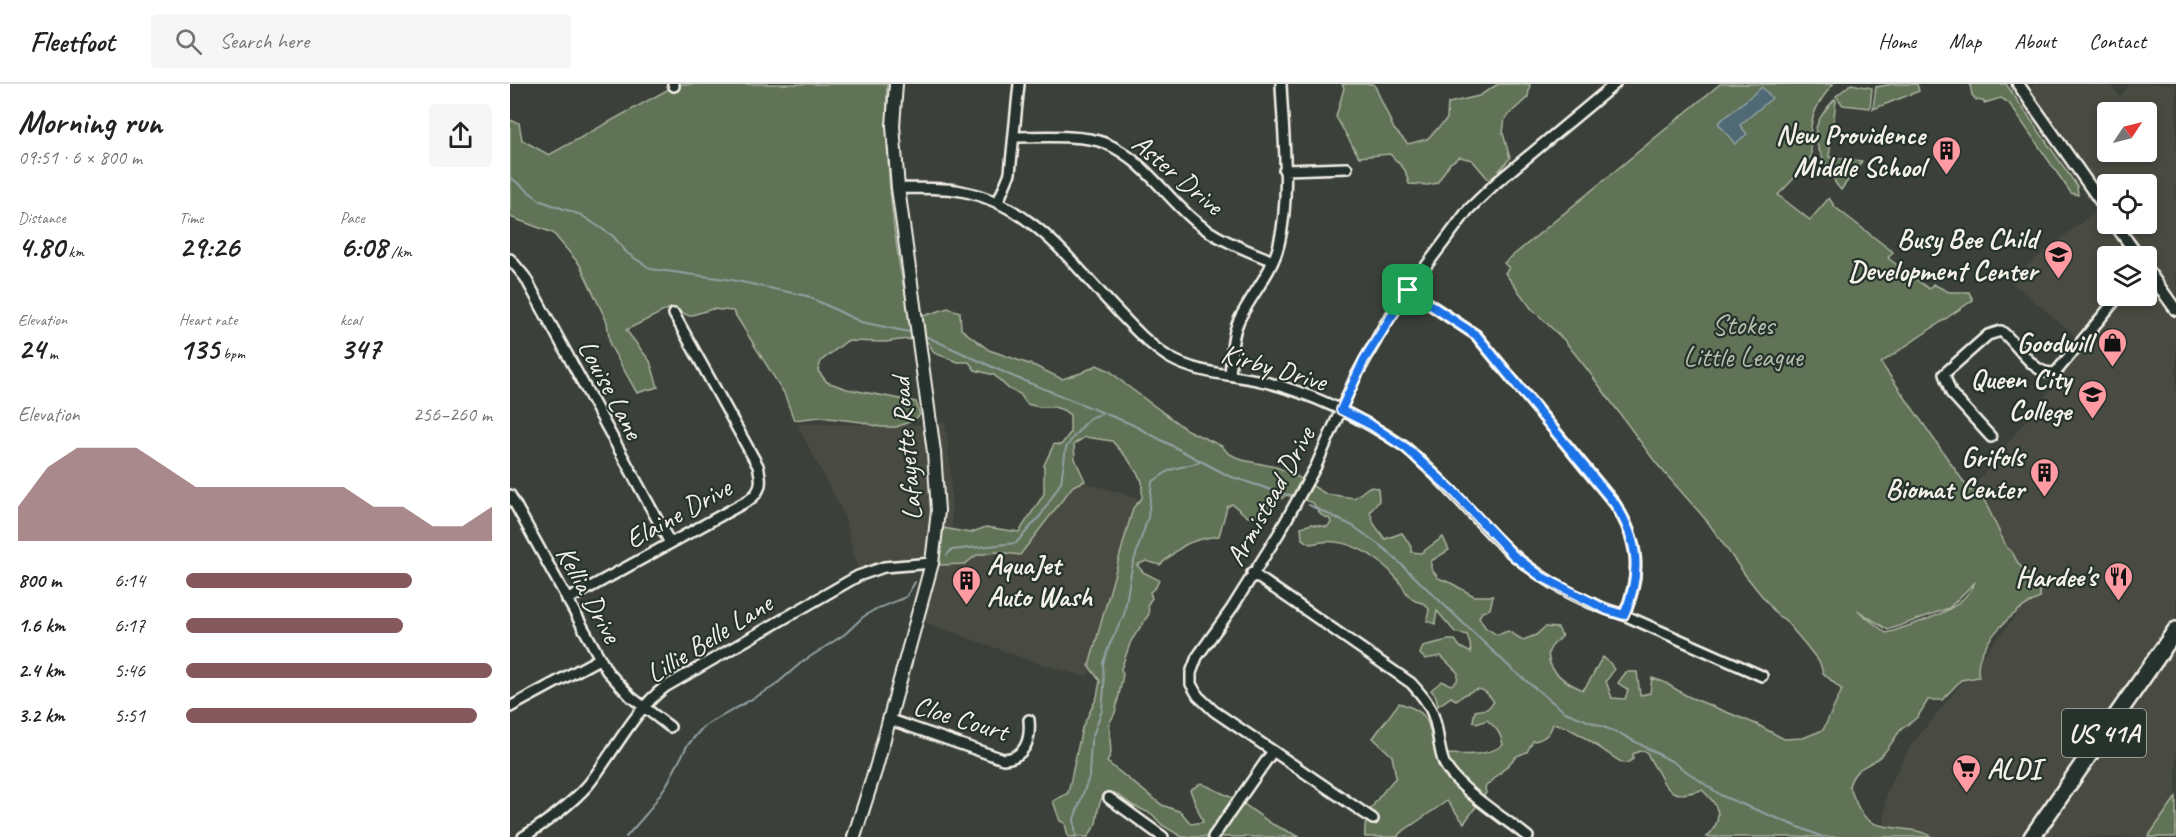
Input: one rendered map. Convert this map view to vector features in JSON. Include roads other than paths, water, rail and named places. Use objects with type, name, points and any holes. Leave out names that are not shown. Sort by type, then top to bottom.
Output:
[{"type":"highway","name":"US 41A","points":[[2032,837],[2176,630]]},
{"type":"main road","name":"Lafayette Road","points":[[855,837],[932,563],[937,529],[938,486],[918,322],[898,188],[893,126],[896,84]]},
{"type":"street","points":[[998,202],[1010,173],[1019,84]]},
{"type":"street","points":[[1230,374],[1232,349],[1238,323],[1273,261],[1279,244],[1285,196],[1281,84]]},
{"type":"street","name":"Armistead Drive","points":[[1373,819],[1214,711],[1198,696],[1191,684],[1191,673],[1197,657],[1232,608],[1279,533],[1316,466],[1364,360],[1408,290],[1458,223],[1486,192],[1615,84]]},
{"type":"street","points":[[2018,84],[2097,196]]},
{"type":"street","name":"Aster Drive","points":[[1014,137],[1065,137],[1104,143],[1135,161],[1196,222],[1223,240],[1273,261]]},
{"type":"street","points":[[1284,170],[1347,168]]},
{"type":"street","name":"Kirby Drive","points":[[898,188],[959,190],[998,202],[1020,214],[1043,232],[1120,313],[1156,347],[1181,363],[1209,372],[1230,374],[1278,386],[1341,410],[1371,425],[1406,448],[1453,491],[1508,551],[1542,577],[1607,610],[1624,615],[1762,676]]},
{"type":"street","name":"Louise Lane","points":[[510,259],[525,277],[670,543]]},
{"type":"street","points":[[2157,283],[2176,309]]},
{"type":"street","points":[[1408,290],[1476,335],[1615,504],[1634,541],[1636,570],[1632,596],[1624,615]]},
{"type":"street","points":[[1991,437],[1951,393],[1944,374],[1988,335],[2001,331],[2010,337],[2039,371],[2049,374],[2056,372],[2111,306]]},
{"type":"street","name":"Elaine Drive","points":[[567,600],[756,496],[761,482],[758,466],[674,314]]},
{"type":"street","name":"Kellia Drive","points":[[510,495],[599,659],[619,685],[670,727]]},
{"type":"street","name":"Lillie Belle Lane","points":[[523,837],[560,812],[581,792],[645,707],[662,689],[689,671],[858,576],[884,567],[932,563]]},
{"type":"street","points":[[1252,573],[1411,683],[1425,700],[1432,714],[1437,743],[1445,765],[1456,781],[1528,837]]},
{"type":"street","points":[[510,706],[599,659]]},
{"type":"street","name":"Cloe Court","points":[[888,719],[1003,759],[1012,759],[1026,748],[1030,732],[1029,720]]},
{"type":"street","points":[[1213,837],[1273,751]]},
{"type":"street","points":[[1109,798],[1163,837]]},
{"type":"water","points":[[1762,87],[1772,98],[1740,125],[1747,134],[1735,144],[1718,123]]},
{"type":"waterway","points":[[510,177],[541,201],[581,215],[613,236],[627,253],[651,269],[732,280],[807,296],[861,322],[914,333]]},
{"type":"waterway","points":[[923,335],[1012,376],[1131,424],[1229,476],[1290,496]]},
{"type":"waterway","points":[[947,555],[951,550],[1016,543],[1041,515],[1061,482],[1066,448],[1090,418],[1102,414]]},
{"type":"waterway","points":[[1076,837],[1074,819],[1089,777],[1091,741],[1102,710],[1103,663],[1124,615],[1132,567],[1148,517],[1152,482],[1170,470],[1200,462]]},
{"type":"waterway","points":[[1309,505],[1353,526],[1385,549],[1514,671],[1565,712],[1621,734],[1673,762],[1722,796],[1823,837]]},
{"type":"waterway","points":[[626,837],[648,812],[667,784],[687,746],[703,727],[773,687],[802,662],[845,634],[863,617],[906,597],[915,582]]},
{"type":"place","name":"New Providence Middle School","points":[[1946,176]]},
{"type":"place","name":"Busy Bee Child Development Center","points":[[2058,280]]},
{"type":"place","name":"Goodwill","points":[[2113,368]]},
{"type":"place","name":"Queen City College","points":[[2092,420]]},
{"type":"place","name":"Grifols Biomat Center","points":[[2045,498]]},
{"type":"place","name":"Hardee's","points":[[2118,602]]},
{"type":"place","name":"AquaJet Auto Wash","points":[[966,606]]},
{"type":"place","name":"ALDI","points":[[1966,794]]},
{"type":"park label","name":"Stokes Little League","points":[[1743,340]]}]
